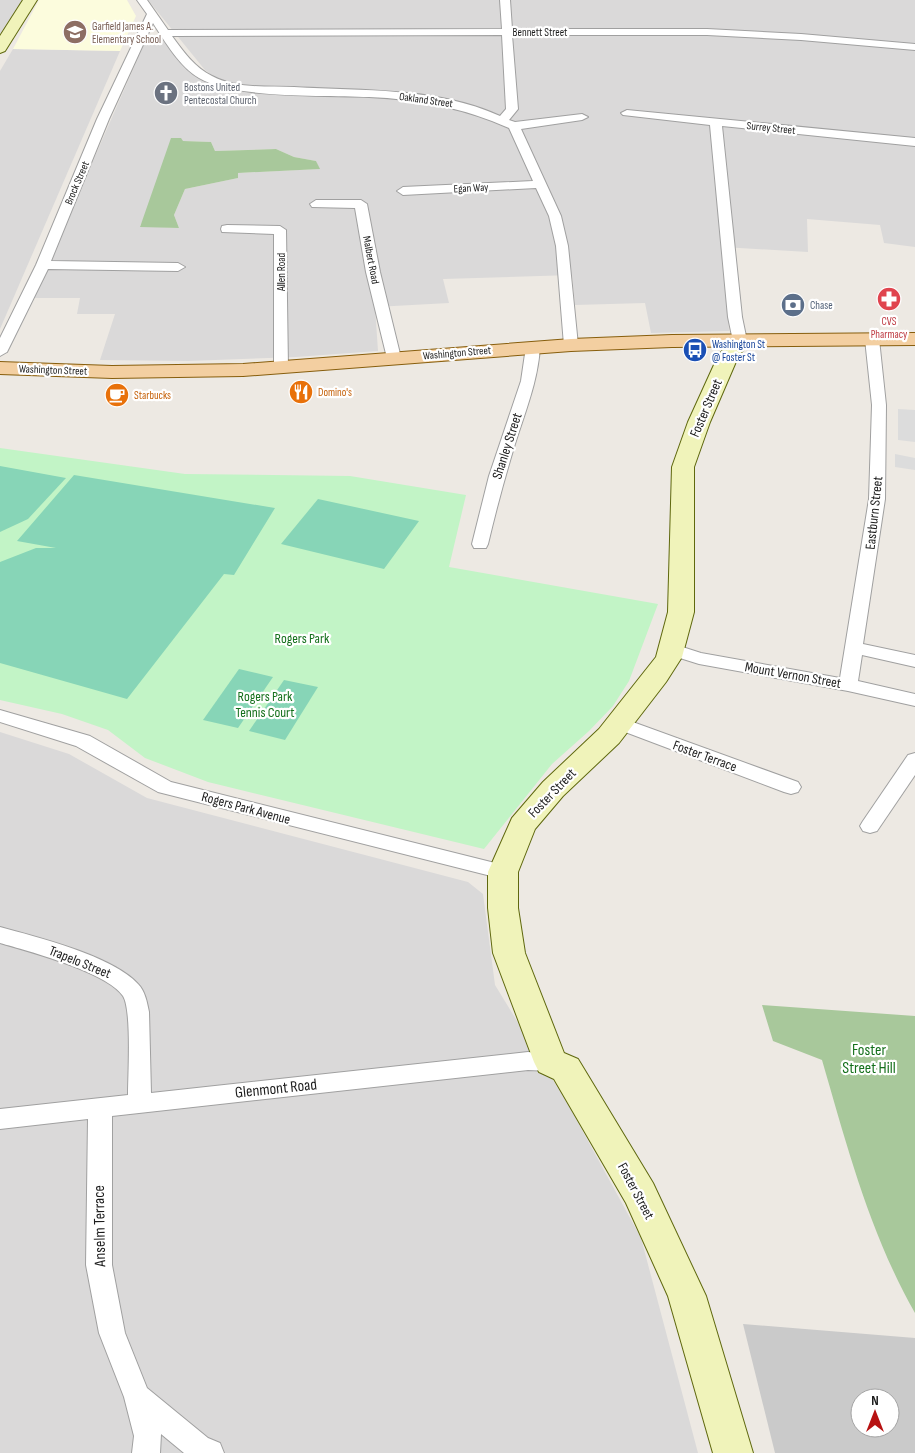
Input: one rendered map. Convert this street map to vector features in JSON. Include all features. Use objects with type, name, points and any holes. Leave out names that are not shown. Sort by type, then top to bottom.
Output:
[{"type":"main road","name":"Washington Street","points":[[0,368],[178,372],[281,368],[571,345],[672,341],[915,339]]},
{"type":"street","points":[[0,48],[30,0]]},
{"type":"street","name":"Oakland Street","points":[[142,0],[165,33],[199,74],[217,83],[267,89],[409,96],[473,107],[514,126]]},
{"type":"street","points":[[503,120],[512,109],[505,0]]},
{"type":"street","name":"Brock Street","points":[[0,352],[43,265],[103,120],[152,14]]},
{"type":"street","name":"Bennett Street","points":[[165,33],[716,32],[915,47]]},
{"type":"street","name":"Surrey Street","points":[[627,113],[915,142]]},
{"type":"street","points":[[571,345],[562,246],[555,216],[514,126],[582,117]]},
{"type":"street","points":[[716,123],[719,172],[735,317],[740,341]]},
{"type":"street","name":"Egan Way","points":[[403,191],[540,184]]},
{"type":"street","name":"Malbert Road","points":[[316,204],[361,204],[375,281],[394,358]]},
{"type":"street","name":"Allen Road","points":[[227,229],[280,230],[281,368]]},
{"type":"street","points":[[43,265],[178,267]]},
{"type":"street","name":"Eastburn Street","points":[[848,685],[877,491],[879,405],[872,339]]},
{"type":"street","name":"Foster Street","points":[[732,1453],[687,1296],[640,1194],[566,1069],[551,1062],[509,953],[503,908],[502,872],[522,825],[553,789],[609,736],[657,676],[669,657],[681,612],[683,467],[699,422],[728,356],[740,341]]},
{"type":"street","name":"Shanley Street","points":[[480,544],[490,497],[533,360],[533,348]]},
{"type":"street","points":[[854,648],[915,661]]},
{"type":"street","name":"Mount Vernon Street","points":[[670,649],[699,658],[848,685],[915,700]]},
{"type":"street","name":"Rogers Park Avenue","points":[[0,716],[83,741],[165,787],[502,872]]},
{"type":"street","name":"Foster Terrace","points":[[619,723],[791,788]]},
{"type":"street","points":[[870,826],[915,760]]},
{"type":"street","name":"Trapelo Street","points":[[0,935],[38,946],[116,977],[132,992],[138,1020],[139,1104]]},
{"type":"street","name":"Glenmont Road","points":[[0,1119],[528,1061],[551,1062]]},
{"type":"street","name":"Anselm Terrace","points":[[100,1108],[99,1265],[112,1333],[137,1397],[148,1436],[146,1453]]},
{"type":"street","name":"Anselm Terrace","points":[[137,1397],[198,1447],[210,1453]]},
{"type":"shaded area","points":[[0,0],[24,0],[0,40]]},
{"type":"shaded area","name":"Garfield James A. Elementary School","points":[[39,0],[127,0],[136,16],[120,51],[13,49]]},
{"type":"shaded area","points":[[148,0],[915,0],[915,247],[884,243],[880,225],[807,219],[808,252],[723,247],[729,331],[651,333],[645,303],[575,305],[572,275],[443,279],[449,303],[375,307],[378,351],[296,357],[188,361],[100,360],[115,314],[77,314],[80,298],[33,298],[145,42],[156,39],[166,41],[191,72],[219,86],[225,81],[216,78],[205,70]],"holes":[[[183,141],[211,142],[215,151],[276,149],[294,157],[316,161],[319,169],[238,173],[238,178],[185,189],[174,215],[179,228],[140,226]]]},
{"type":"shaded area","points":[[13,49],[120,51],[0,329],[0,71]]},
{"type":"shaded area","points":[[898,409],[915,410],[915,442],[898,440]]},
{"type":"shaded area","points":[[895,454],[915,458],[915,470],[895,467]]},
{"type":"shaded area","points":[[0,732],[69,754],[147,798],[468,882],[483,894],[495,985],[570,1108],[641,1238],[698,1453],[0,1453]]},
{"type":"shaded area","points":[[743,1324],[915,1338],[915,1453],[775,1453]]},
{"type":"green space","points":[[171,138],[181,138],[183,141],[211,142],[215,151],[276,149],[294,157],[316,161],[320,169],[238,173],[238,178],[185,189],[174,215],[179,228],[140,227]]},
{"type":"green space","name":"Rogers Park","points":[[0,448],[185,474],[350,476],[466,495],[449,567],[658,604],[629,681],[613,706],[589,731],[552,764],[484,849],[208,782],[145,758],[108,730],[62,714],[0,700]]},
{"type":"green space","points":[[0,466],[66,478],[28,519],[0,532]]},
{"type":"green space","points":[[74,475],[275,508],[234,575],[224,574],[127,699],[0,663],[0,562],[36,548],[56,548],[17,541]]},
{"type":"green space","points":[[318,499],[419,521],[384,569],[281,544]]},
{"type":"green space","points":[[239,669],[273,677],[238,728],[203,720]]},
{"type":"green space","points":[[284,680],[318,687],[285,740],[249,731]]},
{"type":"green space","name":"Foster Street Hill","points":[[762,1005],[915,1016],[915,1313],[899,1283],[872,1221],[822,1060],[773,1041]]},
{"type":"place","name":"Garfield James A. Elementary School","points":[[75,32]]},
{"type":"place","name":"Bostons United Pentecostal Church","points":[[166,93]]},
{"type":"place","name":"CVS Pharmacy","points":[[889,299]]},
{"type":"place","name":"Chase","points":[[793,305]]},
{"type":"place","name":"Washington St @ Foster St","points":[[695,350]]},
{"type":"place","name":"Domino's","points":[[301,392]]},
{"type":"place","name":"Starbucks","points":[[117,395]]},
{"type":"park label","name":"Rogers Park Tennis Court","points":[[265,704]]}]
